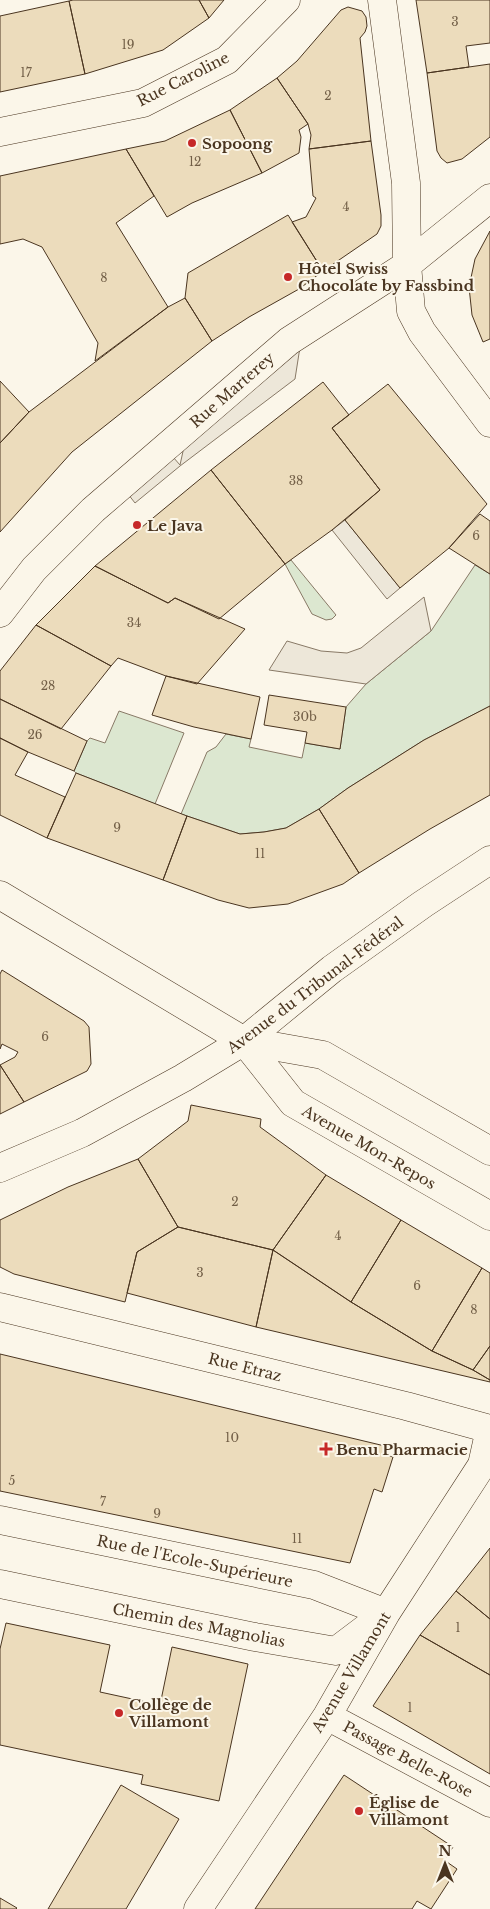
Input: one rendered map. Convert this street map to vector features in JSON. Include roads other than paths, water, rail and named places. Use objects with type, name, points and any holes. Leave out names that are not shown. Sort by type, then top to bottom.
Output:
[{"type":"street","name":"Rue Caroline","points":[[0,132],[143,103],[227,60],[286,0]]},
{"type":"street","points":[[382,0],[406,183],[407,265],[411,312],[422,332],[490,423]]},
{"type":"street","name":"Rue Marterey","points":[[0,613],[34,568],[93,510],[274,354],[289,342],[407,265],[490,198]]},
{"type":"street","name":"Avenue du Tribunal-Fédéral","points":[[0,1168],[82,1133],[183,1078],[244,1041],[332,969],[423,904],[490,860]]},
{"type":"street","points":[[0,895],[244,1041],[323,1055],[490,1151]]},
{"type":"street","name":"Avenue Mon-Repos","points":[[244,1041],[293,1103],[490,1216]]},
{"type":"street","name":"Rue Etraz","points":[[0,1306],[406,1406],[490,1429]]},
{"type":"street","name":"Avenue Villamont","points":[[198,1909],[327,1716],[386,1613],[482,1464],[490,1429]]},
{"type":"street","name":"Rue de l'Ecole-Supérieure","points":[[0,1520],[314,1585],[386,1613]]},
{"type":"street","name":"Chemin des Magnolias","points":[[0,1584],[255,1638],[336,1651],[386,1613]]},
{"type":"street","name":"Passage Belle-Rose","points":[[327,1716],[490,1802]]},
{"type":"place","name":"Sopoong","points":[[192,143]]},
{"type":"place","name":"Hôtel Swiss Chocolate by Fassbind","points":[[288,277]]},
{"type":"place","name":"Le Java","points":[[137,525]]},
{"type":"place","name":"Benu Pharmacie","points":[[326,1449]]},
{"type":"place","name":"Collège de Villamont","points":[[119,1713]]},
{"type":"place","name":"Église de Villamont","points":[[359,1811]]}]
